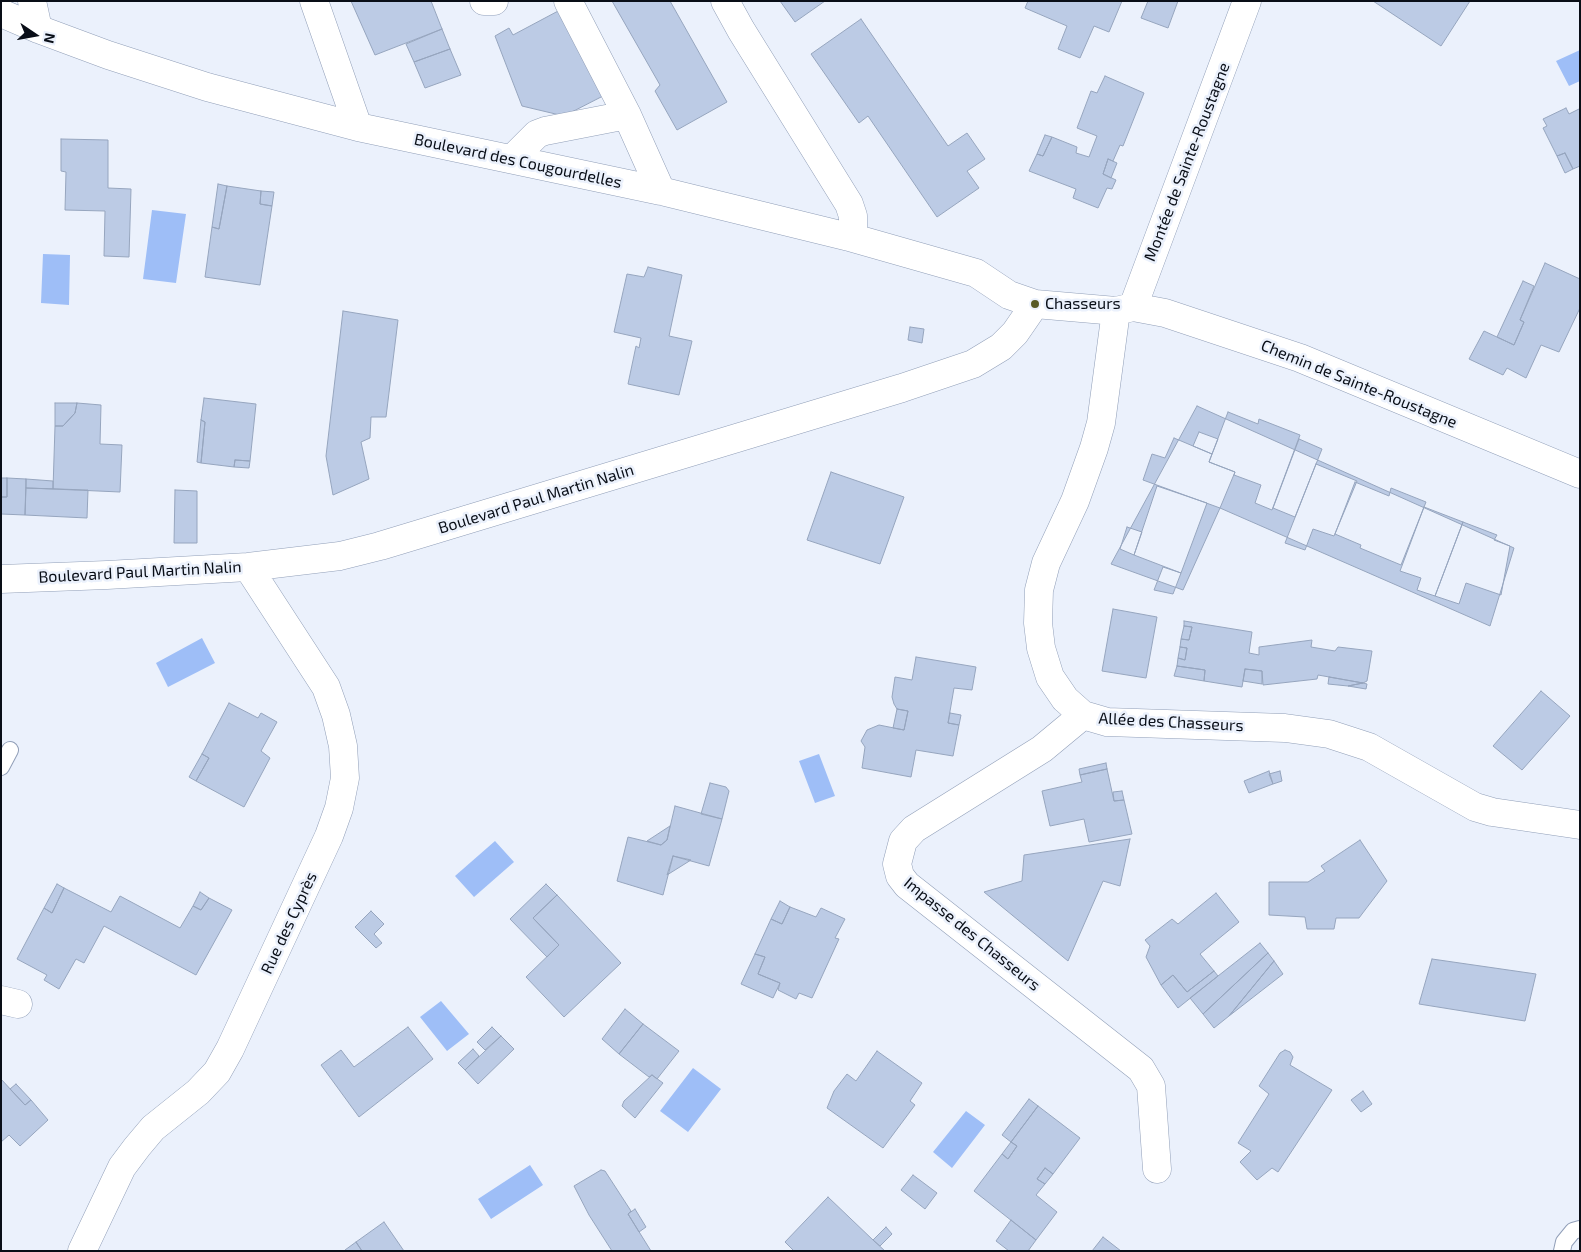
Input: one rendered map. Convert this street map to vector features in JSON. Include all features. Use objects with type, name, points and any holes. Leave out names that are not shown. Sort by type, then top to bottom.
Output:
[{"type":"street","points":[[32,1],[38,29]]},
{"type":"street","points":[[314,1],[358,127]]},
{"type":"street","points":[[484,1],[494,1]]},
{"type":"street","points":[[568,1],[628,115],[660,191]]},
{"type":"street","points":[[725,1],[849,204],[853,216],[853,238]]},
{"type":"street","name":"Montée de Sainte-Roustagne","points":[[1124,309],[1247,1]]},
{"type":"street","name":"Boulevard des Cougourdelles","points":[[1,13],[38,29],[207,86],[358,127],[660,191],[853,238],[976,273],[1009,294],[1034,304]]},
{"type":"street","points":[[512,159],[537,134],[628,115]]},
{"type":"street","name":"Chemin de Sainte-Roustagne","points":[[1034,304],[1165,312],[1300,358],[1579,473]]},
{"type":"street","name":"Boulevard Paul Martin Nalin","points":[[1,578],[107,575],[248,567],[340,556],[380,546],[902,388],[973,364],[1001,347],[1015,333],[1034,304]]},
{"type":"street","name":"Allée des Chasseurs","points":[[1124,309],[1101,423],[1094,448],[1075,501],[1046,563],[1039,590],[1038,623],[1041,648],[1050,677],[1065,699],[1083,715],[1107,722],[1285,728],[1329,734],[1369,747],[1475,807],[1536,820],[1580,825]]},
{"type":"street","name":"Rue des Cyprès","points":[[82,1251],[122,1167],[137,1146],[153,1128],[198,1092],[217,1072],[230,1049],[329,836],[339,808],[345,778],[343,746],[330,696],[310,660],[248,567]]},
{"type":"street","name":"Impasse des Chasseurs","points":[[1083,715],[1042,748],[914,829],[903,841],[897,864],[900,876],[907,885],[1142,1069],[1151,1086],[1157,1169]]},
{"type":"lane","points":[[1,767],[10,750]]},
{"type":"lane","points":[[1562,1251],[1564,1242],[1573,1232],[1580,1229]]},
{"type":"water","points":[[1580,50],[1580,81],[1569,86],[1556,61]]},
{"type":"water","points":[[152,210],[186,214],[176,283],[143,279]]},
{"type":"water","points":[[43,254],[70,255],[69,305],[41,303]]},
{"type":"water","points":[[202,638],[215,663],[168,687],[156,663]]},
{"type":"water","points":[[819,754],[835,796],[815,803],[799,761]]},
{"type":"water","points":[[495,841],[514,862],[474,897],[455,876]]},
{"type":"water","points":[[441,1001],[469,1034],[447,1051],[420,1017]]},
{"type":"water","points":[[693,1068],[721,1089],[688,1132],[660,1111]]},
{"type":"water","points":[[966,1111],[985,1125],[952,1168],[933,1152]]},
{"type":"water","points":[[530,1165],[543,1185],[491,1219],[478,1199]]},
{"type":"building","points":[[351,1],[431,1],[442,29],[375,55]]},
{"type":"building","points":[[612,1],[670,1],[727,102],[677,130],[655,91],[660,85]]},
{"type":"building","points":[[780,1],[825,1],[795,22]]},
{"type":"building","points":[[1028,1],[1122,1],[1109,32],[1094,26],[1080,58],[1058,49],[1067,26],[1025,8]]},
{"type":"building","points":[[1148,1],[1178,1],[1168,28],[1141,18]]},
{"type":"building","points":[[1373,1],[1470,1],[1441,46]]},
{"type":"building","points":[[560,10],[603,96],[564,116],[522,106],[495,36],[509,28],[513,35]]},
{"type":"building","points":[[861,19],[948,146],[967,133],[985,159],[967,171],[979,188],[937,217],[868,116],[859,123],[811,54]]},
{"type":"building","points":[[442,29],[450,49],[414,62],[406,44]]},
{"type":"building","points":[[450,49],[461,75],[425,88],[414,62]]},
{"type":"building","points":[[1105,76],[1144,93],[1123,146],[1120,145],[1113,161],[1108,159],[1103,174],[1116,180],[1112,189],[1107,188],[1098,208],[1073,198],[1076,189],[1029,171],[1037,154],[1043,156],[1052,137],[1077,147],[1076,153],[1089,157],[1097,136],[1077,128],[1091,91],[1097,93]]},
{"type":"building","points":[[1566,108],[1569,114],[1579,109],[1580,112],[1580,166],[1573,169],[1565,153],[1557,156],[1543,128],[1547,126],[1543,119]]},
{"type":"building","points":[[1045,135],[1052,137],[1043,156],[1037,154]]},
{"type":"building","points":[[61,139],[108,140],[108,188],[131,189],[129,257],[104,256],[105,211],[65,210],[66,172],[61,171]]},
{"type":"building","points":[[1565,153],[1573,169],[1565,173],[1557,156]]},
{"type":"building","points":[[1108,159],[1117,163],[1111,178],[1103,174]]},
{"type":"building","points":[[218,184],[227,186],[219,229],[212,227]]},
{"type":"building","points":[[227,186],[261,191],[260,204],[272,206],[260,285],[205,277],[212,227],[219,229]]},
{"type":"building","points":[[261,191],[274,192],[272,206],[260,204]]},
{"type":"building","points":[[1545,263],[1580,279],[1580,308],[1559,352],[1541,345],[1526,378],[1507,368],[1503,375],[1469,359],[1484,331],[1514,345],[1524,322],[1520,320]]},
{"type":"building","points":[[648,267],[682,275],[669,336],[692,341],[679,395],[628,384],[636,346],[639,348],[641,338],[614,332],[627,274],[644,277]]},
{"type":"building","points":[[1523,281],[1534,286],[1520,320],[1524,322],[1514,345],[1497,337]]},
{"type":"building","points":[[343,311],[398,320],[386,417],[371,417],[370,438],[361,442],[369,479],[333,495],[326,456]]},
{"type":"building","points":[[910,327],[924,329],[922,343],[908,340]]},
{"type":"building","points":[[204,398],[256,404],[250,461],[235,460],[234,467],[201,463],[205,422],[201,420]]},
{"type":"building","points":[[55,403],[77,403],[75,413],[63,426],[55,426]]},
{"type":"building","points":[[77,403],[101,405],[100,444],[122,445],[120,492],[53,489],[55,426],[63,426],[75,413]]},
{"type":"building","points":[[1197,406],[1514,548],[1490,626],[1220,508],[1183,590],[1111,564]]},
{"type":"building","points":[[1228,412],[1258,424],[1259,419],[1300,435],[1272,510],[1255,503],[1261,485],[1234,475],[1235,472],[1209,462]]},
{"type":"building","points":[[201,420],[205,422],[201,463],[197,462]]},
{"type":"building","points":[[1199,432],[1218,439],[1212,454],[1193,446]]},
{"type":"building","points":[[1174,438],[1212,454],[1209,462],[1235,472],[1220,508],[1143,480],[1152,454],[1165,458]]},
{"type":"building","points":[[1299,439],[1322,449],[1295,517],[1273,508]]},
{"type":"building","points":[[235,460],[250,461],[249,468],[234,467]]},
{"type":"building","points":[[1316,464],[1357,481],[1334,536],[1313,529],[1305,550],[1285,543]]},
{"type":"building","points":[[831,472],[904,497],[880,564],[807,540]]},
{"type":"building","points":[[1,478],[7,478],[7,497],[1,497]]},
{"type":"building","points":[[7,478],[26,479],[25,515],[1,514],[1,497],[7,497]]},
{"type":"building","points":[[26,479],[53,481],[53,489],[26,488]]},
{"type":"building","points":[[1355,482],[1389,496],[1391,488],[1426,502],[1401,565],[1360,548],[1361,545],[1335,534]]},
{"type":"building","points":[[1157,486],[1207,503],[1181,573],[1134,555]]},
{"type":"building","points":[[26,488],[88,490],[87,518],[25,515]]},
{"type":"building","points":[[175,490],[197,491],[197,543],[174,543]]},
{"type":"building","points":[[1424,507],[1463,522],[1435,596],[1417,590],[1421,578],[1400,571]]},
{"type":"building","points":[[1463,522],[1497,535],[1494,540],[1510,546],[1501,595],[1466,583],[1459,604],[1435,596]]},
{"type":"building","points":[[1127,527],[1142,532],[1134,555],[1120,549]]},
{"type":"building","points":[[1163,567],[1181,573],[1173,594],[1154,590]]},
{"type":"building","points":[[1113,609],[1157,617],[1146,678],[1102,671]]},
{"type":"building","points":[[1184,621],[1252,632],[1249,653],[1259,655],[1259,647],[1312,640],[1311,647],[1335,651],[1338,647],[1372,651],[1367,681],[1363,683],[1318,675],[1317,679],[1263,685],[1262,671],[1245,669],[1242,687],[1204,681],[1205,670],[1177,666],[1178,658],[1185,660],[1187,648],[1180,647],[1181,639],[1189,640],[1192,627],[1184,626]]},
{"type":"building","points":[[1184,626],[1192,627],[1189,640],[1181,639]]},
{"type":"building","points":[[1180,647],[1187,648],[1185,660],[1178,658]]},
{"type":"building","points":[[916,657],[976,667],[972,690],[954,688],[948,723],[959,725],[953,756],[916,750],[911,777],[862,768],[865,747],[861,741],[867,730],[879,725],[904,730],[908,711],[897,709],[894,704],[892,697],[895,677],[912,680]]},
{"type":"building","points":[[1177,666],[1205,670],[1204,681],[1174,676]]},
{"type":"building","points":[[1245,669],[1262,671],[1262,684],[1243,681]]},
{"type":"building","points":[[1329,677],[1363,683],[1348,686],[1328,684]]},
{"type":"building","points":[[1367,684],[1366,689],[1348,686]]},
{"type":"building","points":[[1541,691],[1570,716],[1522,770],[1493,746]]},
{"type":"building","points":[[229,703],[258,718],[261,713],[277,722],[261,751],[270,758],[244,807],[196,781],[209,758],[202,754]]},
{"type":"building","points":[[897,709],[908,711],[904,730],[893,728]]},
{"type":"building","points":[[950,713],[961,715],[959,725],[948,723]]},
{"type":"building","points":[[202,754],[209,758],[196,781],[189,777]]},
{"type":"building","points":[[1106,763],[1107,769],[1080,775],[1079,769]]},
{"type":"building","points":[[1107,769],[1114,801],[1124,800],[1132,834],[1089,842],[1084,819],[1050,826],[1042,791],[1082,782],[1080,775]]},
{"type":"building","points":[[1269,771],[1273,784],[1249,793],[1244,781]]},
{"type":"building","points":[[1280,771],[1282,781],[1273,784],[1269,774]]},
{"type":"building","points":[[710,783],[726,787],[729,791],[722,819],[701,814]]},
{"type":"building","points":[[1122,791],[1124,800],[1114,801],[1113,792]]},
{"type":"building","points":[[675,806],[722,819],[709,866],[673,856],[663,895],[617,881],[628,837],[661,845],[667,840]]},
{"type":"building","points":[[670,826],[667,840],[661,845],[647,841]]},
{"type":"building","points":[[1130,839],[1120,886],[1103,881],[1068,961],[984,892],[1022,881],[1024,855]]},
{"type":"building","points":[[1360,840],[1387,881],[1359,918],[1336,918],[1334,929],[1307,929],[1305,917],[1269,915],[1269,882],[1308,882],[1325,871],[1321,866]]},
{"type":"building","points":[[673,856],[691,860],[667,875]]},
{"type":"building","points":[[57,884],[64,888],[52,913],[44,908]]},
{"type":"building","points":[[546,884],[557,895],[533,918],[559,945],[547,957],[510,919]]},
{"type":"building","points":[[64,888],[111,912],[120,896],[180,928],[193,906],[201,910],[209,898],[232,910],[196,975],[104,926],[84,963],[76,959],[59,989],[44,980],[47,975],[17,959],[44,908],[52,913]]},
{"type":"building","points":[[200,892],[209,898],[201,910],[193,906]]},
{"type":"building","points":[[1216,893],[1239,922],[1200,954],[1214,971],[1187,992],[1173,975],[1161,985],[1146,957],[1150,946],[1145,940],[1172,919],[1178,924]]},
{"type":"building","points":[[557,895],[621,963],[564,1017],[526,977],[559,945],[533,918]]},
{"type":"building","points":[[780,901],[790,907],[782,924],[771,919]]},
{"type":"building","points":[[790,907],[816,917],[821,908],[845,919],[835,938],[839,939],[812,998],[799,993],[796,999],[778,990],[780,983],[758,974],[765,957],[755,954],[771,919],[782,924]]},
{"type":"building","points":[[371,911],[384,924],[374,934],[382,943],[376,948],[355,927]]},
{"type":"building","points":[[1260,943],[1268,953],[1203,1014],[1190,998]]},
{"type":"building","points":[[1268,953],[1274,961],[1229,1016],[1214,1028],[1203,1014]]},
{"type":"building","points":[[755,954],[765,957],[758,974],[780,983],[773,998],[741,984]]},
{"type":"building","points":[[1432,959],[1536,974],[1525,1021],[1419,1004]]},
{"type":"building","points":[[1274,961],[1283,974],[1229,1016]]},
{"type":"building","points":[[1214,971],[1218,976],[1178,1008],[1161,985],[1173,975],[1187,992]]},
{"type":"building","points":[[625,1009],[643,1024],[619,1054],[602,1039]]},
{"type":"building","points":[[643,1024],[679,1051],[657,1079],[652,1075],[649,1077],[619,1054]]},
{"type":"building","points":[[408,1027],[433,1059],[359,1117],[321,1065],[341,1050],[354,1067]]},
{"type":"building","points":[[492,1027],[501,1036],[485,1050],[477,1042]]},
{"type":"building","points":[[501,1036],[514,1049],[478,1084],[465,1070]]},
{"type":"building","points":[[473,1049],[479,1056],[465,1070],[458,1063]]},
{"type":"building","points":[[1285,1050],[1290,1052],[1293,1057],[1290,1065],[1332,1090],[1278,1172],[1272,1168],[1257,1180],[1240,1162],[1251,1151],[1238,1143],[1269,1094],[1259,1086],[1280,1053]]},
{"type":"building","points":[[877,1051],[922,1083],[910,1101],[915,1105],[883,1148],[827,1108],[834,1091],[847,1074],[856,1081]]},
{"type":"building","points":[[652,1075],[663,1083],[635,1118],[622,1106],[624,1101]]},
{"type":"building","points":[[1,1079],[25,1105],[31,1100],[48,1120],[20,1146],[9,1135],[1,1142]]},
{"type":"building","points":[[16,1084],[31,1100],[25,1105],[10,1089]]},
{"type":"building","points":[[1363,1091],[1372,1104],[1361,1112],[1351,1100]]},
{"type":"building","points":[[1029,1099],[1038,1106],[1011,1142],[1002,1135]]},
{"type":"building","points":[[1038,1106],[1080,1138],[1053,1174],[1045,1168],[1037,1179],[1045,1184],[1036,1195],[1057,1212],[1036,1240],[974,1191],[1002,1154],[1008,1159],[1017,1146],[1011,1142]]},
{"type":"building","points":[[1011,1142],[1017,1146],[1008,1159],[1002,1154]]},
{"type":"building","points":[[1045,1168],[1053,1174],[1045,1184],[1037,1179]]},
{"type":"building","points":[[601,1170],[605,1171],[631,1211],[628,1214],[651,1251],[612,1251],[589,1215],[574,1186]]},
{"type":"building","points":[[913,1175],[937,1193],[925,1209],[901,1190]]},
{"type":"building","points":[[828,1197],[885,1251],[794,1251],[785,1242]]},
{"type":"building","points":[[635,1209],[646,1227],[639,1232],[628,1214]]},
{"type":"building","points":[[1011,1220],[1036,1240],[1028,1251],[1009,1251],[996,1241]]},
{"type":"building","points":[[384,1222],[404,1251],[362,1251],[356,1242]]},
{"type":"building","points":[[886,1227],[892,1234],[880,1246],[873,1240]]},
{"type":"building","points":[[1103,1237],[1121,1251],[1092,1251]]},
{"type":"building","points":[[356,1242],[362,1251],[345,1251],[345,1250]]},
{"type":"place","name":"Chasseurs","points":[[1035,304]]}]
